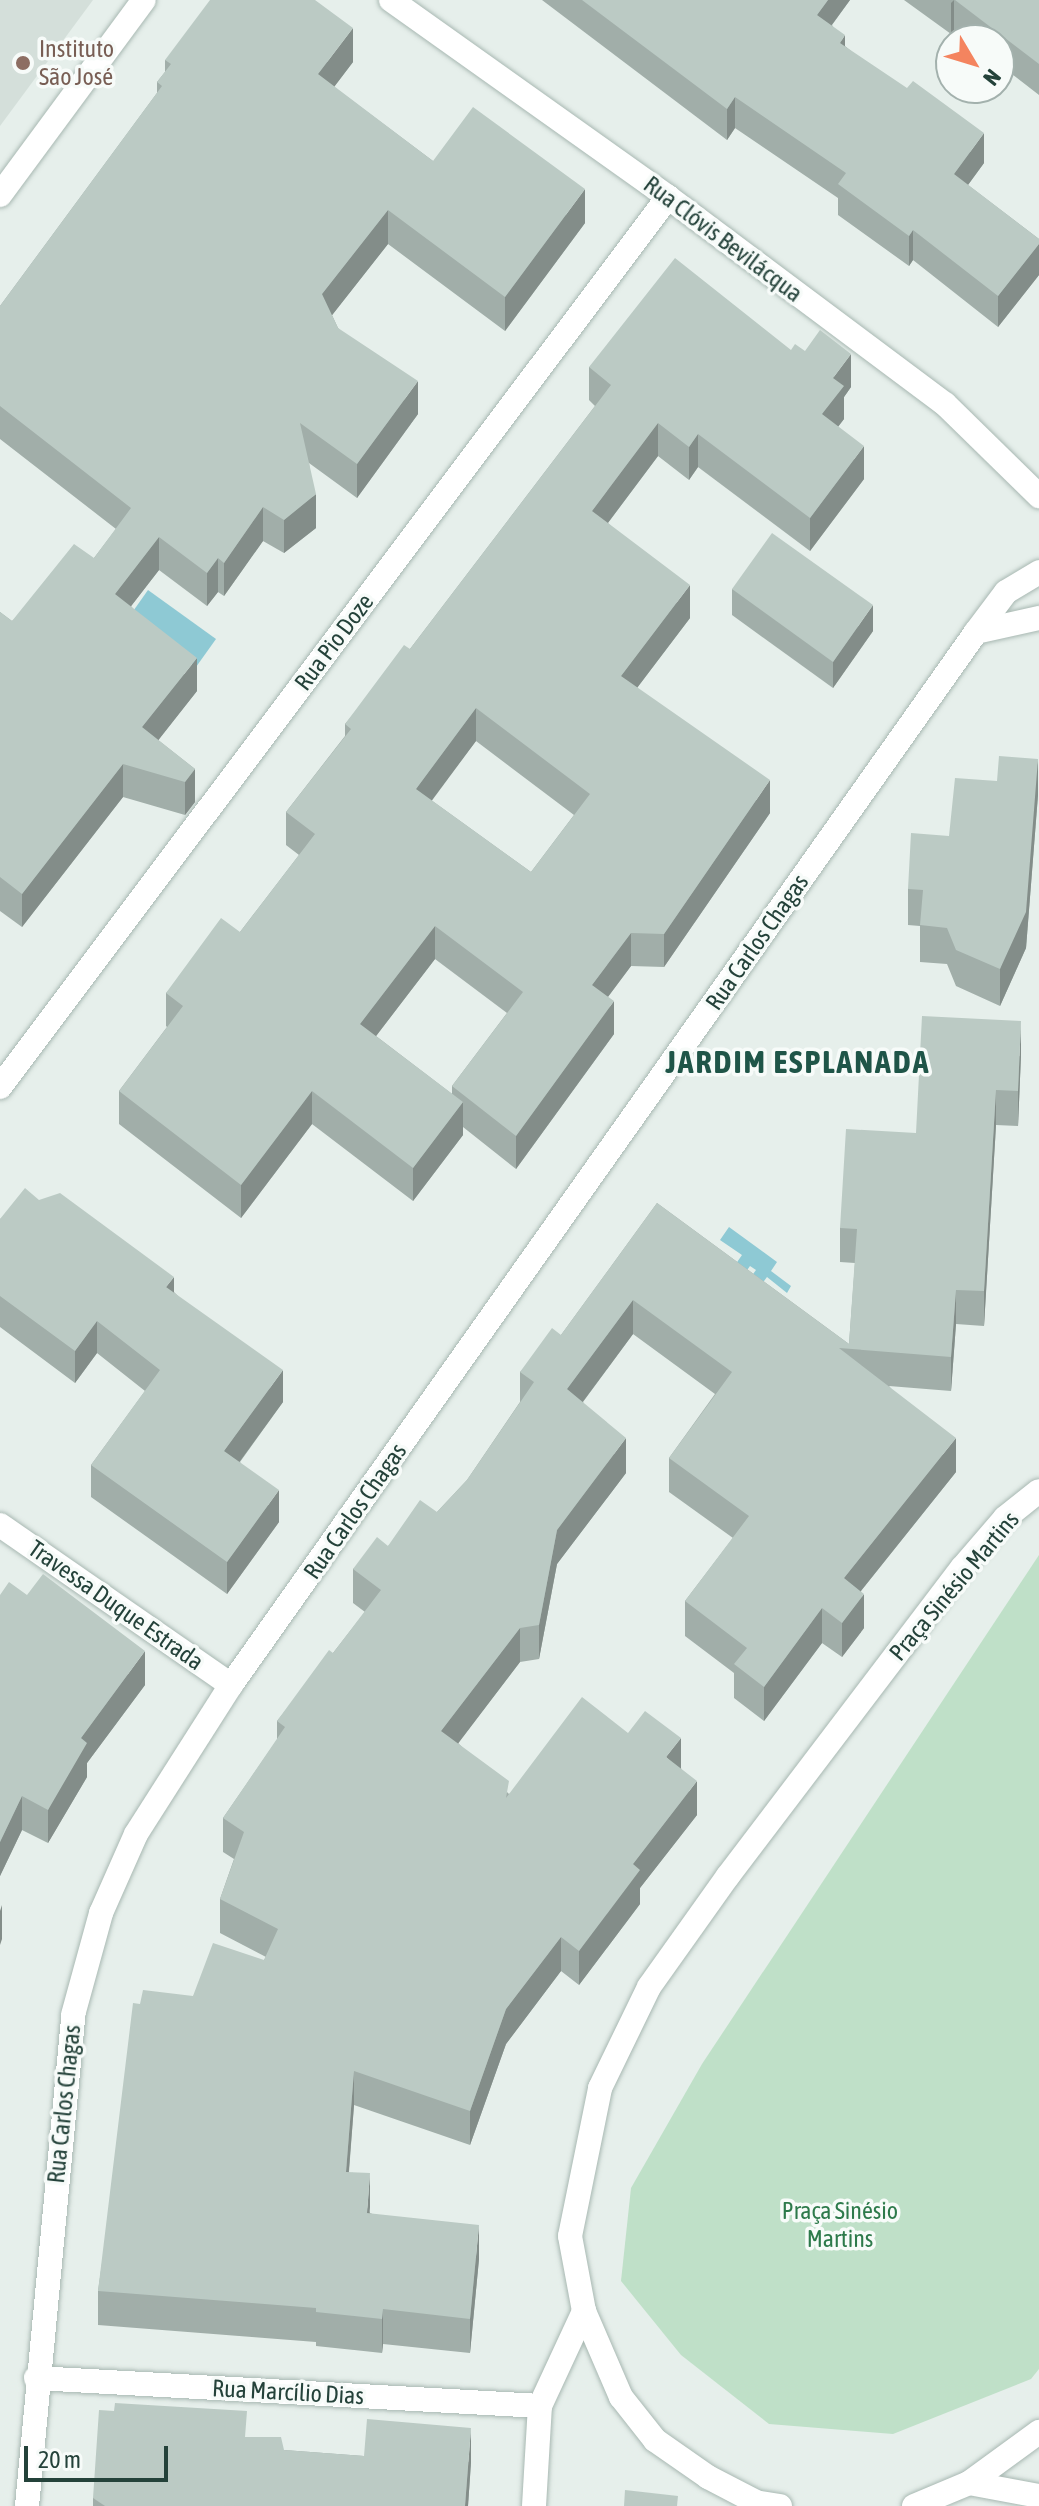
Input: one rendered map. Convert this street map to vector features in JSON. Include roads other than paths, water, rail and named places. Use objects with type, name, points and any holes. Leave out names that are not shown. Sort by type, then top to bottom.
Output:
[{"type":"street","points":[[0,195],[144,0]]},
{"type":"street","name":"Rua Clóvis Bevilácqua","points":[[391,0],[668,197],[945,404],[1039,496]]},
{"type":"street","name":"Rua Pio Doze","points":[[0,1087],[668,197]]},
{"type":"street","name":"Rua Carlos Chagas","points":[[27,2506],[36,2378],[73,2015],[97,1927],[136,1834],[231,1685],[976,632],[1006,592],[1039,572]]},
{"type":"street","points":[[976,632],[1039,618]]},
{"type":"street","name":"Praça Sinésio Martins","points":[[780,2506],[756,2502],[708,2477],[655,2440],[621,2397],[584,2311],[570,2236],[582,2160],[600,2088],[649,1987],[962,1568],[1005,1518],[1039,1491]]},
{"type":"street","name":"Travessa Duque Estrada","points":[[0,1525],[231,1685]]},
{"type":"street","points":[[534,2506],[540,2406],[584,2311]]},
{"type":"street","name":"Rua Marcílio Dias","points":[[36,2378],[540,2406]]},
{"type":"street","points":[[914,2506],[969,2483],[1039,2432]]},
{"type":"street","points":[[969,2483],[1039,2496]]},
{"type":"water","points":[[148,590],[216,639],[196,667],[129,617]]},
{"type":"water","points":[[729,1227],[777,1262],[771,1271],[791,1286],[787,1293],[767,1277],[758,1289],[748,1281],[756,1270],[750,1266],[743,1276],[733,1268],[742,1255],[720,1240]]},
{"type":"place","name":"Instituto São José","points":[[23,63]]},
{"type":"district","name":"JARDIM ESPLANADA","points":[[798,1062]]}]
